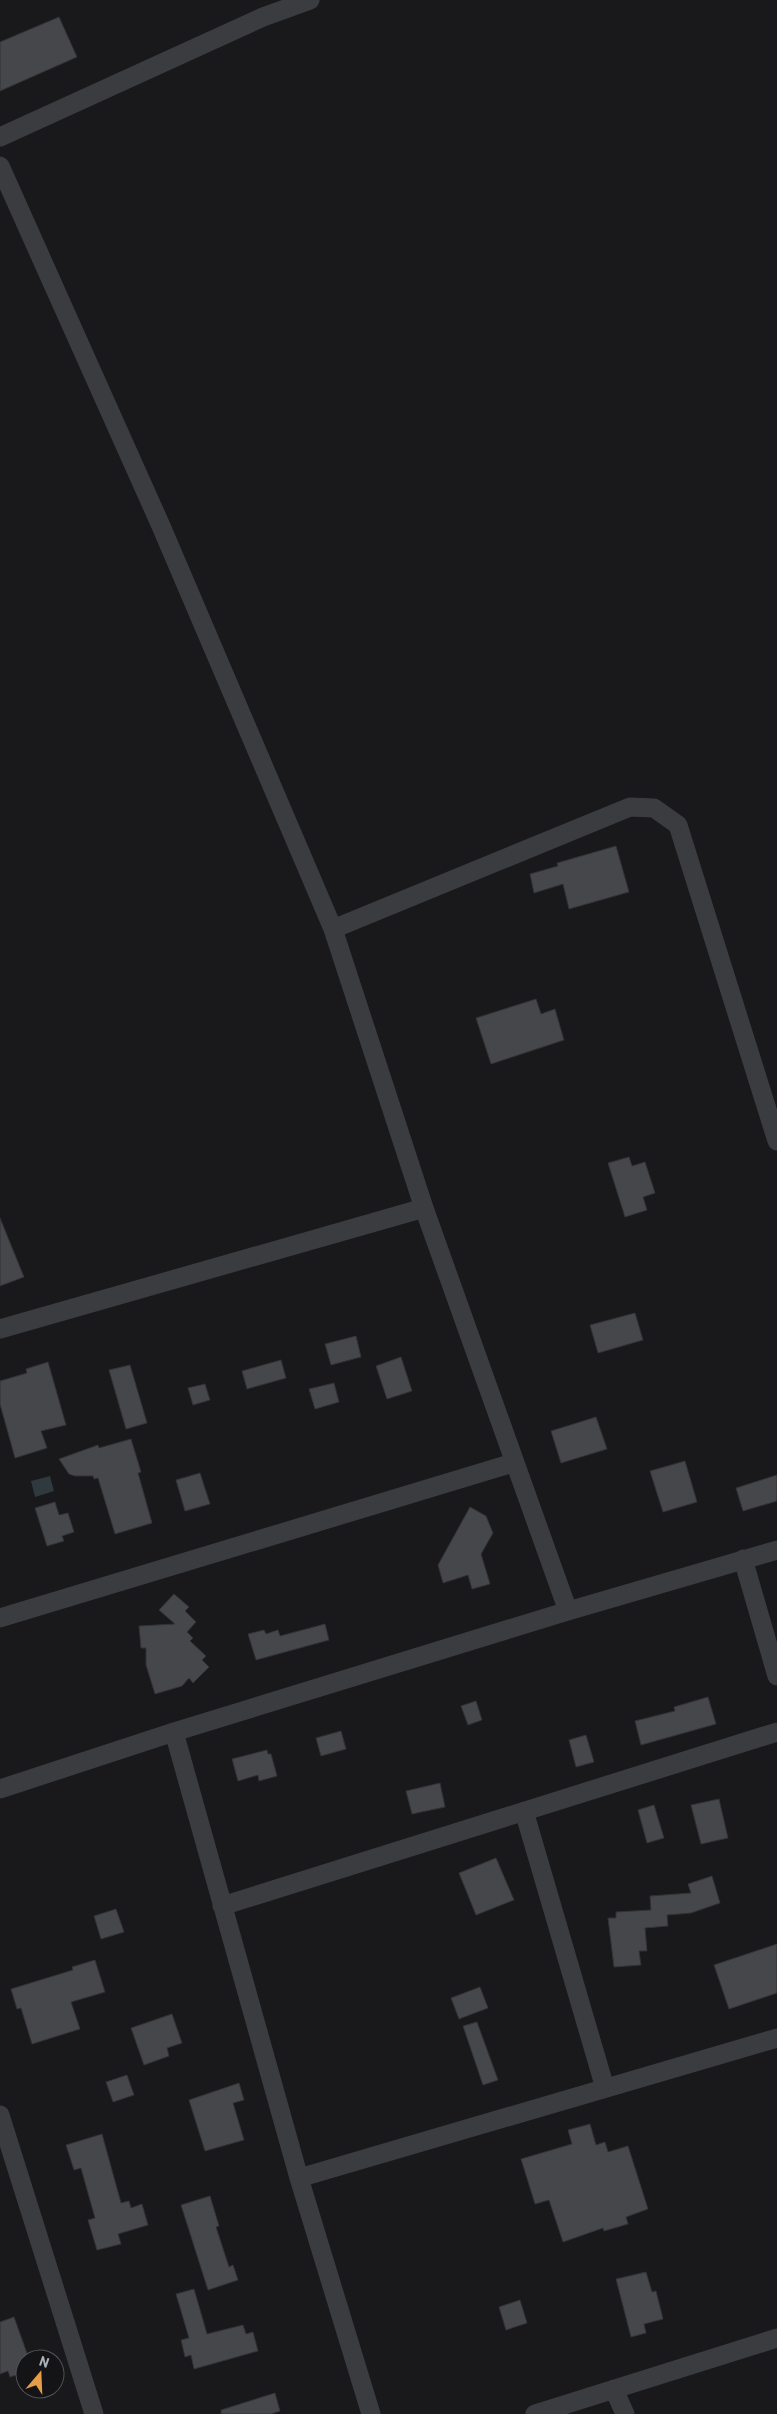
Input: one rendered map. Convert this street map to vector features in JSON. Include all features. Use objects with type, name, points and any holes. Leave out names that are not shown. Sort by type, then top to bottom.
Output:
[{"type":"street","points":[[0,137],[263,17],[310,0]]},
{"type":"street","points":[[0,166],[161,526],[333,929],[424,1208],[513,1463],[568,1611]]},
{"type":"street","points":[[333,929],[630,807],[654,808],[678,825],[777,1141]]},
{"type":"street","points":[[0,1330],[424,1208]]},
{"type":"street","points":[[0,1618],[513,1463]]},
{"type":"street","points":[[0,1789],[174,1732],[568,1611],[777,1550]]},
{"type":"street","points":[[743,1559],[777,1676]]},
{"type":"street","points":[[174,1732],[299,2178],[371,2414]]},
{"type":"street","points":[[222,1906],[777,1732]]},
{"type":"street","points":[[524,1811],[605,2088]]},
{"type":"street","points":[[299,2178],[777,2038]]},
{"type":"street","points":[[0,2115],[94,2414]]},
{"type":"street","points":[[535,2414],[777,2338]]},
{"type":"street","points":[[614,2390],[625,2414]]},
{"type":"shaded area","points":[[50,1476],[54,1491],[35,1497],[31,1481]]},
{"type":"building","points":[[59,17],[77,57],[0,91],[0,42]]},
{"type":"building","points":[[616,846],[629,892],[569,909],[563,884],[534,893],[530,874],[558,866],[557,863]]},
{"type":"building","points":[[536,999],[541,1014],[555,1009],[564,1040],[491,1064],[476,1018]]},
{"type":"building","points":[[629,1157],[632,1166],[645,1162],[655,1193],[643,1197],[647,1210],[625,1217],[608,1163]]},
{"type":"building","points":[[0,1218],[24,1277],[0,1286]]},
{"type":"building","points":[[635,1313],[643,1340],[598,1353],[590,1325]]},
{"type":"building","points":[[356,1336],[361,1357],[331,1365],[325,1344]]},
{"type":"building","points":[[401,1357],[412,1391],[387,1399],[376,1366]]},
{"type":"building","points":[[281,1360],[286,1378],[247,1389],[242,1371]]},
{"type":"building","points":[[48,1362],[66,1425],[41,1431],[47,1448],[15,1458],[0,1404],[0,1381],[27,1373],[26,1369]]},
{"type":"building","points":[[130,1365],[147,1423],[126,1429],[109,1370]]},
{"type":"building","points":[[334,1383],[339,1402],[315,1409],[309,1389]]},
{"type":"building","points":[[205,1384],[210,1400],[193,1405],[188,1388]]},
{"type":"building","points":[[596,1417],[607,1449],[561,1463],[551,1431]]},
{"type":"building","points":[[131,1439],[141,1472],[138,1473],[152,1523],[115,1534],[98,1478],[94,1479],[93,1476],[69,1474],[59,1459],[98,1445],[99,1448]]},
{"type":"building","points":[[685,1461],[697,1502],[663,1512],[650,1471]]},
{"type":"building","points":[[200,1473],[210,1504],[185,1511],[176,1480]]},
{"type":"building","points":[[777,1475],[777,1501],[743,1511],[736,1488]]},
{"type":"building","points":[[55,1502],[59,1515],[68,1513],[74,1532],[62,1536],[64,1541],[47,1546],[35,1508]]},
{"type":"building","points":[[470,1507],[486,1516],[493,1533],[481,1554],[490,1584],[472,1589],[468,1575],[443,1583],[438,1565]]},
{"type":"building","points":[[174,1594],[189,1607],[185,1611],[196,1622],[187,1632],[193,1638],[190,1641],[206,1656],[202,1660],[209,1667],[193,1683],[189,1678],[182,1686],[155,1694],[146,1665],[146,1648],[141,1648],[139,1626],[175,1624],[159,1610]]},
{"type":"building","points":[[325,1624],[329,1640],[256,1660],[248,1634],[264,1630],[266,1634],[278,1630],[280,1636]]},
{"type":"building","points":[[708,1697],[716,1724],[641,1745],[635,1721],[675,1711],[674,1707]]},
{"type":"building","points":[[476,1701],[482,1720],[468,1725],[461,1706]]},
{"type":"building","points":[[341,1731],[346,1749],[321,1756],[316,1738]]},
{"type":"building","points":[[586,1735],[594,1762],[576,1767],[569,1740]]},
{"type":"building","points":[[267,1750],[268,1754],[271,1754],[277,1776],[259,1781],[258,1775],[238,1781],[232,1759]]},
{"type":"building","points":[[440,1783],[445,1807],[412,1814],[406,1791]]},
{"type":"building","points":[[719,1799],[728,1838],[701,1844],[691,1805]]},
{"type":"building","points":[[654,1805],[664,1838],[647,1843],[638,1810]]},
{"type":"building","points":[[496,1858],[514,1900],[476,1915],[459,1873]]},
{"type":"building","points":[[712,1876],[720,1903],[691,1913],[667,1915],[668,1926],[645,1928],[647,1951],[639,1951],[641,1965],[614,1967],[608,1918],[616,1918],[616,1912],[651,1910],[650,1896],[691,1893],[688,1884]]},
{"type":"building","points":[[116,1909],[124,1932],[101,1939],[94,1916]]},
{"type":"building","points":[[777,1944],[777,1993],[729,2009],[714,1965]]},
{"type":"building","points":[[95,1960],[105,1992],[71,2002],[80,2029],[32,2044],[21,2008],[17,2009],[11,1989],[73,1970],[72,1967]]},
{"type":"building","points":[[480,1987],[488,2008],[459,2019],[451,1998]]},
{"type":"building","points":[[172,2014],[182,2043],[167,2048],[169,2056],[144,2065],[131,2028]]},
{"type":"building","points":[[477,2022],[498,2080],[483,2085],[463,2026]]},
{"type":"building","points":[[127,2075],[134,2095],[113,2102],[106,2082]]},
{"type":"building","points":[[239,2083],[244,2100],[233,2103],[244,2140],[205,2151],[189,2100]]},
{"type":"building","points":[[590,2124],[596,2145],[605,2142],[608,2152],[628,2146],[648,2209],[626,2217],[628,2224],[604,2231],[603,2228],[563,2242],[549,2200],[535,2204],[521,2159],[572,2144],[568,2130]]},
{"type":"building","points":[[102,2134],[121,2203],[129,2201],[131,2208],[142,2204],[148,2225],[118,2234],[121,2244],[97,2250],[88,2220],[95,2218],[81,2168],[74,2170],[66,2145]]},
{"type":"building","points":[[210,2196],[219,2226],[216,2227],[229,2267],[233,2265],[238,2280],[208,2290],[181,2205]]},
{"type":"building","points":[[646,2272],[652,2292],[656,2291],[663,2319],[644,2324],[646,2333],[631,2337],[616,2279]]},
{"type":"building","points":[[194,2289],[207,2334],[243,2325],[246,2334],[253,2332],[258,2351],[194,2369],[191,2355],[185,2357],[181,2340],[189,2338],[176,2294]]},
{"type":"building","points":[[520,2300],[527,2323],[506,2330],[499,2307]]},
{"type":"building","points":[[14,2317],[25,2349],[15,2349],[15,2375],[10,2377],[8,2371],[0,2374],[0,2322]]},
{"type":"building","points":[[275,2393],[280,2411],[271,2414],[221,2414],[221,2410]]}]
